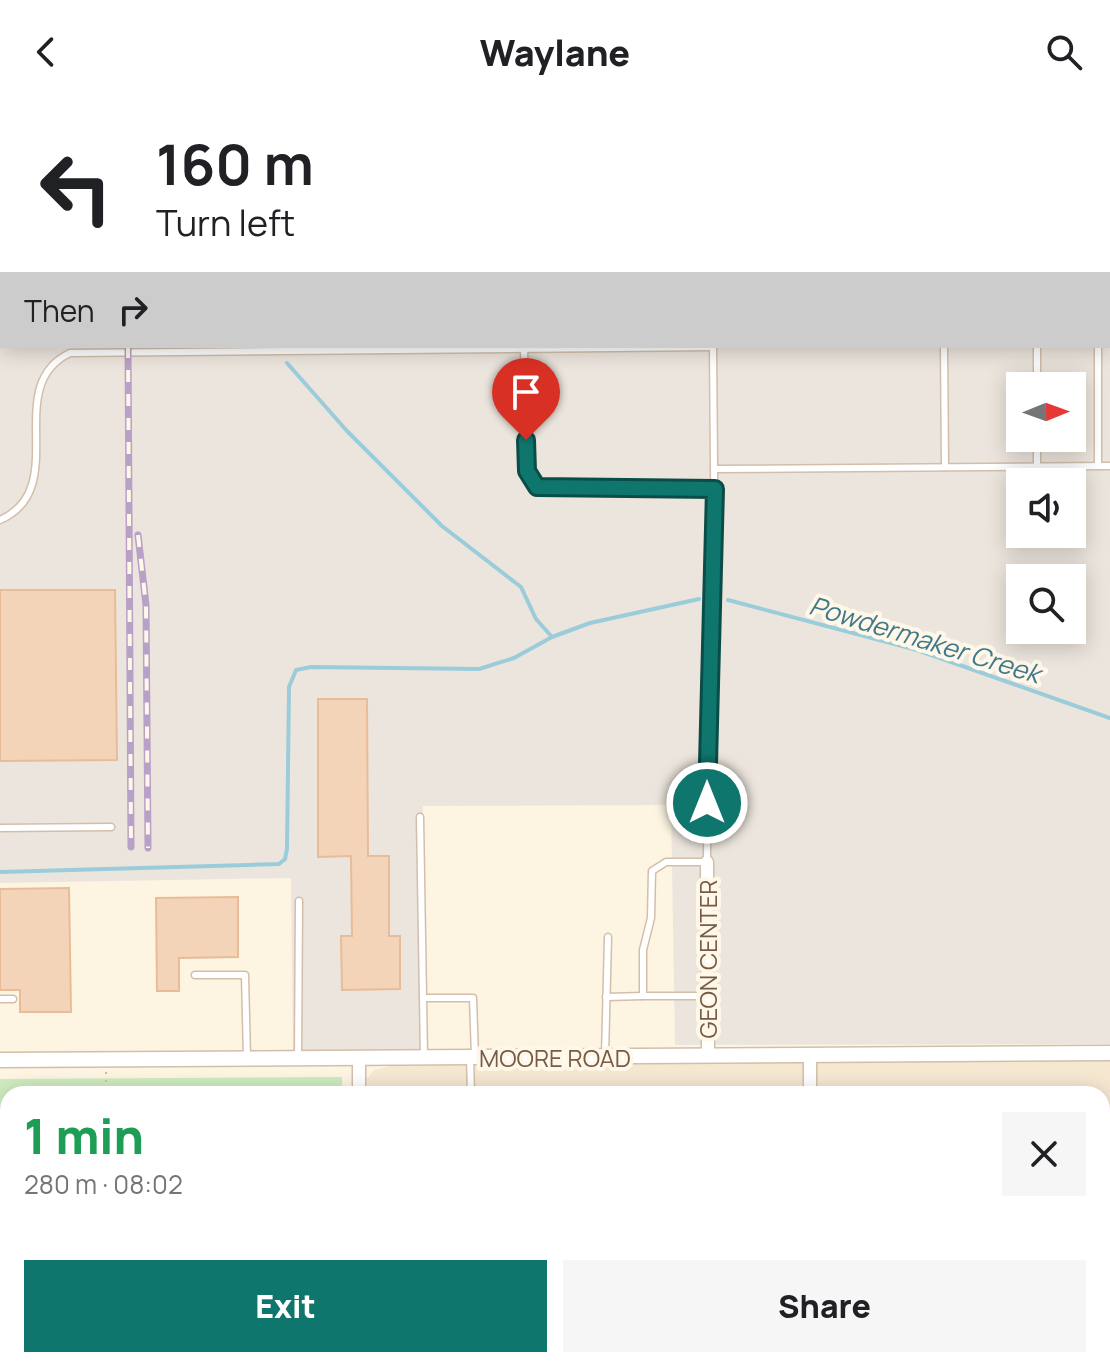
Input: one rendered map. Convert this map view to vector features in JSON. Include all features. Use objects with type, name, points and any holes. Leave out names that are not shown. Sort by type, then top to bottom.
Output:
[{"type":"street","name":"GEON CENTER","points":[[707,862],[708,1055]]},
{"type":"street","name":"MOORE ROAD","points":[[0,1060],[1110,1053]]},
{"type":"street","points":[[810,1055],[810,1086]]},
{"type":"street","points":[[359,1058],[359,1086]]},
{"type":"lane","points":[[0,520],[21,505],[30,488],[34,386],[52,362],[70,353],[417,348]]},
{"type":"lane","points":[[524,348],[527,471],[537,487],[715,489]]},
{"type":"lane","points":[[643,996],[643,950],[651,918],[652,871],[666,862],[707,862],[715,489],[713,348]]},
{"type":"lane","points":[[944,348],[945,467]]},
{"type":"lane","points":[[1037,348],[1037,372]]},
{"type":"lane","points":[[1098,348],[1098,466]]},
{"type":"lane","points":[[1037,452],[1037,466]]},
{"type":"lane","points":[[715,469],[1110,466]]},
{"type":"lane","points":[[420,817],[424,1057]]},
{"type":"lane","points":[[0,828],[111,827]]},
{"type":"lane","points":[[298,1058],[299,901]]},
{"type":"lane","points":[[605,1056],[608,937]]},
{"type":"lane","points":[[195,975],[245,975],[247,1058]]},
{"type":"lane","points":[[606,997],[707,996]]},
{"type":"lane","points":[[423,998],[473,998],[471,1086]]},
{"type":"lane","points":[[0,999],[13,999]]},
{"type":"path","points":[[106,1059],[106,1086]]},
{"type":"shaded area","points":[[0,348],[1110,348],[1110,1044],[675,1045],[671,805],[423,806],[425,1050],[293,1051],[291,878],[0,883]]},
{"type":"shaded area","points":[[1110,1060],[1110,1086],[365,1086],[365,1081],[374,1070],[391,1066]]},
{"type":"green space","points":[[342,1077],[342,1086],[0,1086],[0,1079]]},
{"type":"building","points":[[0,590],[115,590],[117,760],[0,761]]},
{"type":"building","points":[[318,699],[367,699],[368,856],[389,856],[389,936],[400,936],[400,989],[342,990],[341,936],[352,936],[351,856],[318,857]]},
{"type":"building","points":[[69,888],[71,1012],[20,1012],[20,990],[0,990],[0,889]]},
{"type":"building","points":[[238,897],[238,957],[179,958],[179,991],[157,991],[156,898]]},
{"type":"waterway","points":[[287,363],[347,431],[442,526],[521,587],[536,619],[552,637]]},
{"type":"waterway","name":"Powdermaker Creek","points":[[0,872],[279,864],[285,859],[287,849],[289,687],[296,670],[311,667],[479,669],[514,658],[552,637],[590,623],[699,599]]},
{"type":"waterway","name":"Powdermaker Creek","points":[[728,600],[917,650],[1110,718]]},
{"type":"railway","points":[[128,348],[131,847]]},
{"type":"railway","points":[[138,535],[146,605],[148,848]]},
{"type":"route","points":[[526,440],[527,471],[537,487],[715,489],[715,587],[707,803]]}]
